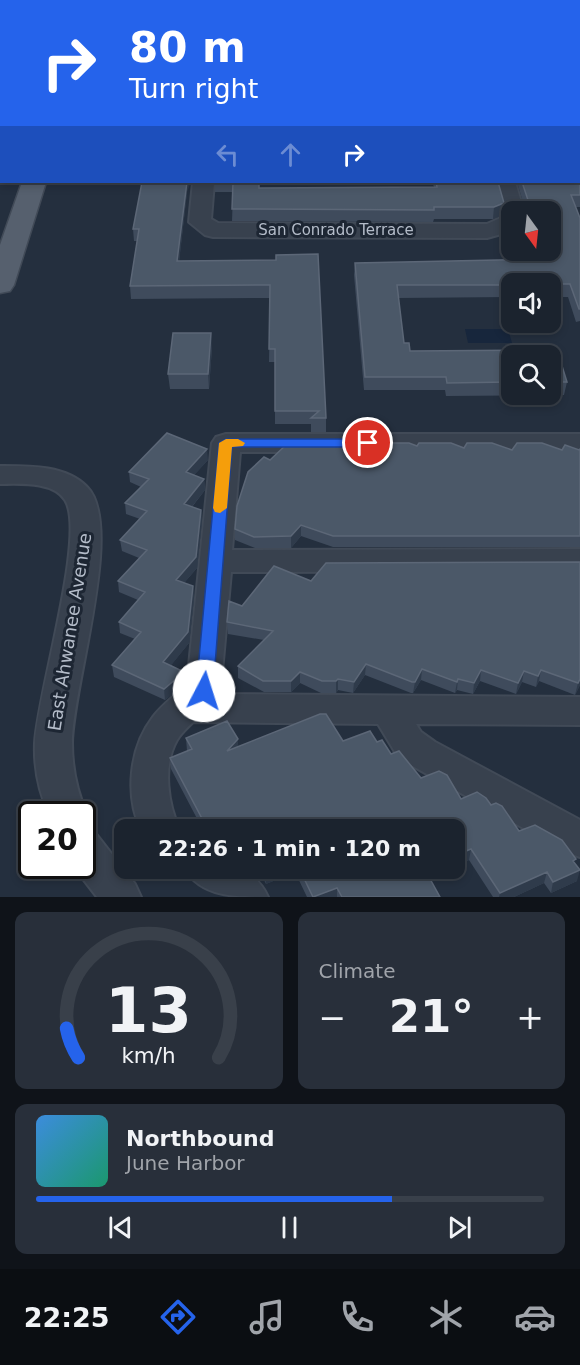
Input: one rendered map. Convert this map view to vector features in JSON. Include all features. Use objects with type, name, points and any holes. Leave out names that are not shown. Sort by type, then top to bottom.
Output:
[{"type":"main road","points":[[2,272],[34,183]]},
{"type":"street","name":"San Conrado Terrace","points":[[203,183],[200,222],[213,230],[487,231],[501,228]]},
{"type":"street","points":[[505,183],[510,201]]},
{"type":"street","points":[[155,819],[150,795],[152,764],[161,733],[204,691],[226,443],[580,443]]},
{"type":"street","name":"East Ahwanee Avenue","points":[[0,475],[48,478],[66,486],[83,504],[87,543],[54,733],[54,767],[64,801]]},
{"type":"street","points":[[216,561],[580,560]]},
{"type":"street","points":[[186,708],[580,711]]},
{"type":"street","points":[[389,711],[408,742],[422,753],[580,840]]},
{"type":"street","points":[[96,864],[121,897]]},
{"type":"street","points":[[221,879],[248,897]]},
{"type":"water","points":[[465,329],[501,329],[501,333],[509,333],[512,343],[468,343]]},
{"type":"building","points":[[142,183],[187,183],[177,261],[276,260],[276,255],[318,254],[326,418],[311,418],[319,411],[275,411],[275,349],[269,349],[270,285],[130,286],[139,229],[133,229]]},
{"type":"building","points":[[233,183],[259,183],[259,188],[437,187],[436,183],[498,183],[503,201],[494,207],[434,207],[434,210],[232,209]]},
{"type":"building","points":[[522,183],[580,183],[580,195],[571,195],[580,218],[580,309],[570,284],[561,284],[561,273],[501,273],[501,285],[397,285],[404,343],[409,343],[410,351],[501,350],[501,382],[447,383],[446,377],[365,377],[355,263],[561,261],[561,201],[527,201]]},
{"type":"building","points":[[173,333],[211,333],[208,374],[168,374]]},
{"type":"building","points":[[561,363],[567,382],[561,382]]},
{"type":"building","points":[[167,433],[207,449],[186,472],[204,479],[184,504],[201,510],[196,557],[176,580],[193,586],[188,632],[163,662],[184,672],[164,689],[112,665],[141,632],[119,622],[145,592],[118,581],[147,550],[120,540],[147,511],[125,503],[149,479],[129,472]]},
{"type":"building","points":[[288,443],[351,443],[363,448],[367,443],[409,443],[417,446],[419,443],[451,443],[464,448],[467,443],[492,443],[512,450],[517,443],[542,443],[562,450],[565,445],[580,449],[580,536],[333,536],[301,525],[291,536],[254,537],[235,529],[237,506],[248,472],[264,457],[270,460]]},
{"type":"building","points":[[580,562],[580,679],[578,683],[541,670],[538,676],[524,671],[518,683],[481,670],[474,683],[458,679],[457,682],[422,669],[415,682],[412,682],[366,664],[354,682],[338,679],[322,681],[300,672],[291,681],[263,681],[238,666],[273,631],[227,622],[229,601],[242,606],[274,566],[311,581],[326,563]]},
{"type":"building","points":[[320,714],[326,714],[343,741],[370,731],[377,742],[382,740],[391,754],[399,751],[421,778],[439,771],[447,775],[461,799],[477,792],[491,805],[496,803],[502,806],[519,831],[535,825],[562,840],[576,859],[573,861],[580,870],[553,882],[547,872],[500,893],[471,849],[465,851],[465,819],[202,819],[170,758],[192,749],[186,738],[227,721],[238,739],[227,751]]},
{"type":"building","points":[[304,879],[430,879],[440,897],[342,897],[337,888],[313,897]]},
{"type":"slow traffic","points":[[220,508],[226,443],[238,443]]},
{"type":"route","points":[[204,691],[226,443],[368,443]]}]
